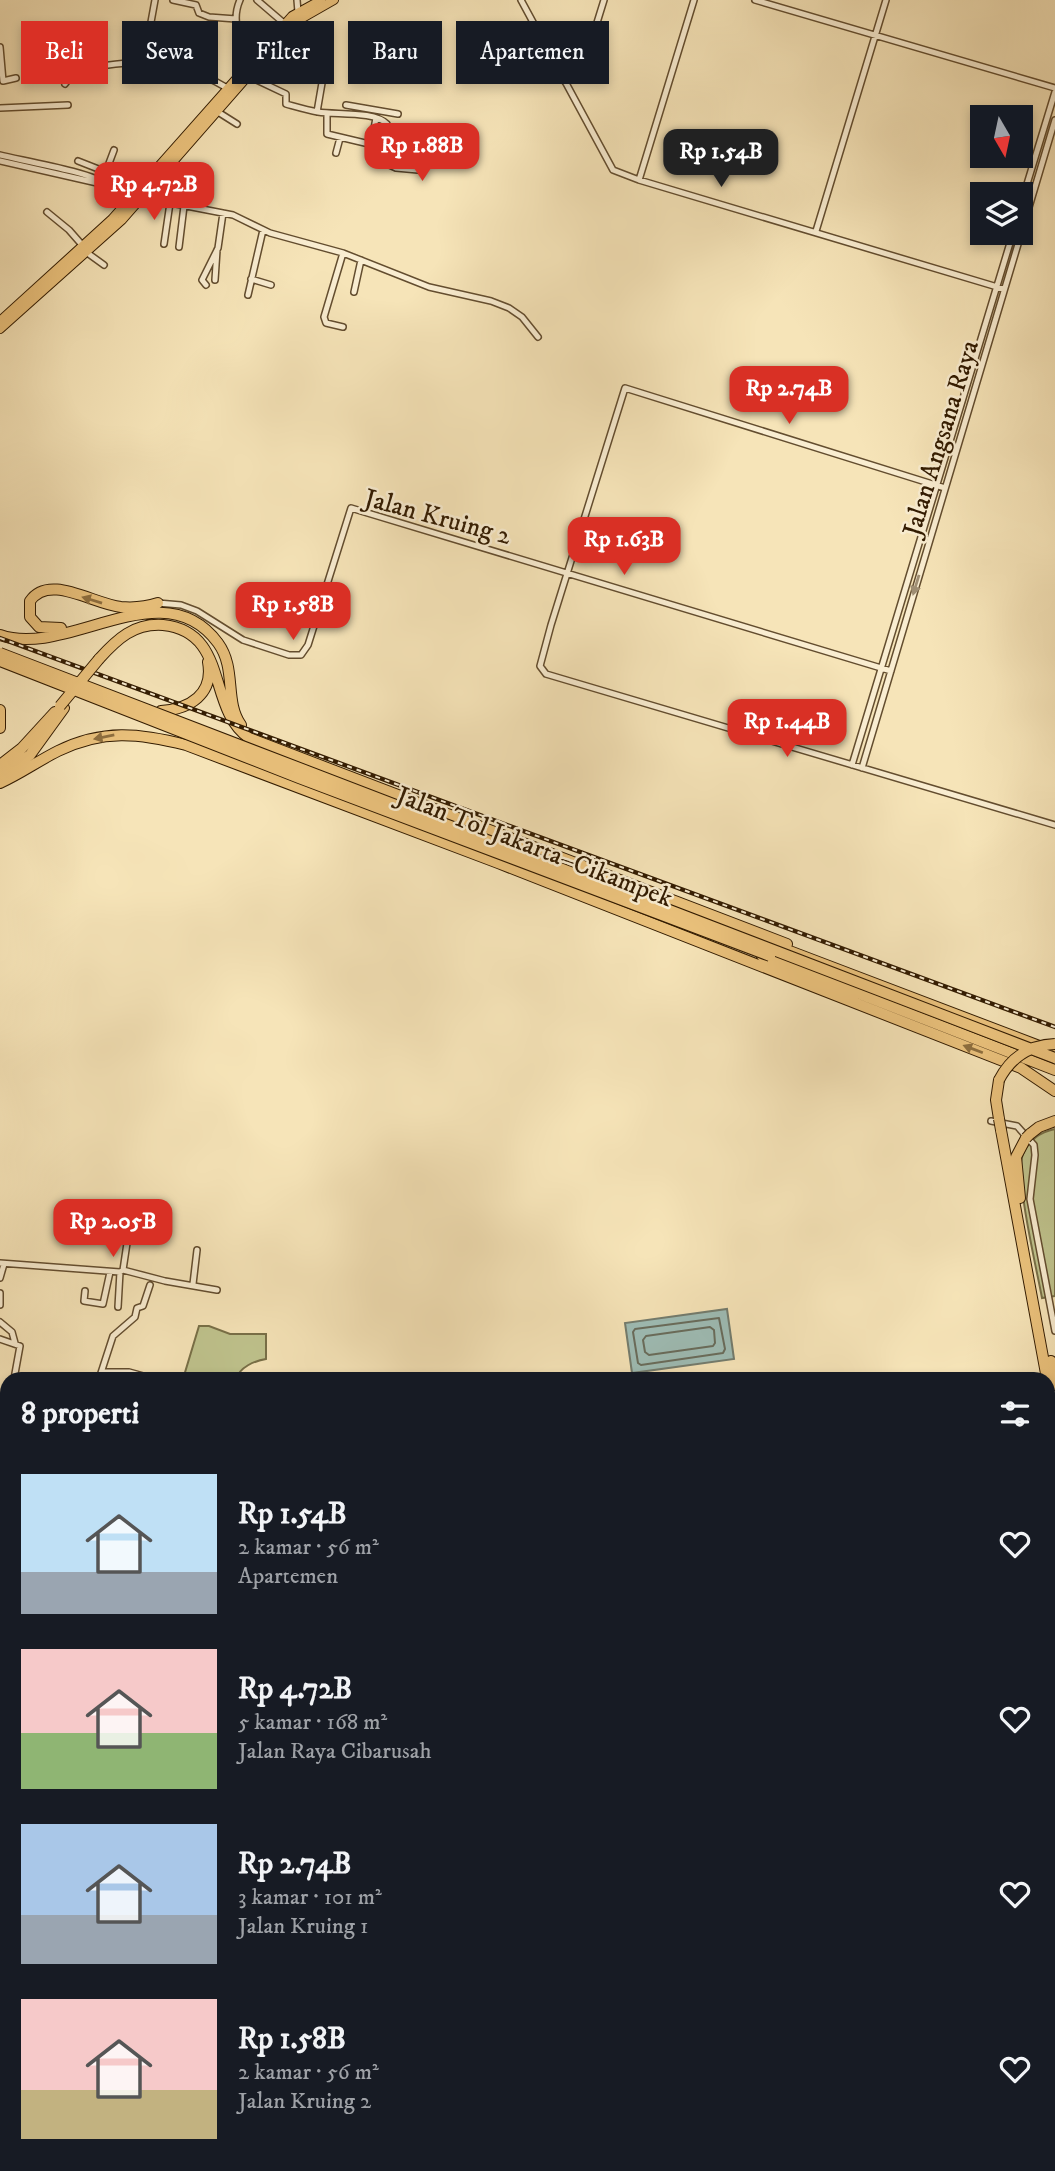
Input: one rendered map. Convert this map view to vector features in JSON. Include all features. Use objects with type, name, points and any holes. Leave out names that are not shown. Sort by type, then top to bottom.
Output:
[{"type":"highway","points":[[86,626],[52,629],[39,627],[30,617],[30,601],[35,594],[49,588],[121,607],[159,603]]},
{"type":"highway","points":[[0,635],[29,639],[48,637],[137,615],[168,613],[184,616],[199,624],[212,636],[226,658],[238,720],[247,732],[262,744]]},
{"type":"highway","points":[[0,774],[30,755],[62,707],[116,640],[136,628],[170,626],[197,640],[209,654],[224,705],[234,725],[248,738],[1055,1045]]},
{"type":"highway","points":[[100,660],[121,642],[146,631],[168,630],[193,642],[207,661],[207,685],[191,705],[161,711]]},
{"type":"highway","points":[[0,651],[1055,1061]]},
{"type":"highway","name":"Jalan Tol Jakarta–Cikampek","points":[[0,651],[1055,1052]]},
{"type":"highway","points":[[0,662],[299,778],[1055,1061]]},
{"type":"highway","name":"Jalan Tol Jakarta–Cikampek","points":[[0,662],[1055,1070]]},
{"type":"highway","points":[[0,765],[22,748],[62,707]]},
{"type":"highway","points":[[0,710],[0,728]]},
{"type":"highway","points":[[0,782],[82,741],[107,736],[138,734],[186,745],[1021,1068],[1055,1091]]},
{"type":"highway","points":[[1046,1372],[997,1124],[996,1100],[999,1080],[1018,1056],[1036,1046],[1055,1045]]},
{"type":"highway","points":[[1053,1372],[1017,1177],[1016,1157],[1028,1136],[1038,1127],[1055,1121]]},
{"type":"main road","points":[[291,21],[298,12],[321,0]]},
{"type":"main road","points":[[296,21],[334,0]]},
{"type":"main road","points":[[0,329],[85,249],[234,84]]},
{"type":"main road","points":[[0,321],[122,220],[241,84]]},
{"type":"street","points":[[151,21],[155,0]]},
{"type":"street","points":[[173,0],[196,5],[199,13],[209,17],[236,19],[240,0]]},
{"type":"street","points":[[257,0],[281,21]]},
{"type":"street","points":[[297,0],[298,12]]},
{"type":"street","points":[[521,0],[532,21]]},
{"type":"street","points":[[597,21],[604,0]]},
{"type":"street","points":[[639,180],[694,0]]},
{"type":"street","points":[[755,0],[1055,90],[1027,182]]},
{"type":"street","points":[[816,231],[886,0]]},
{"type":"street","points":[[0,47],[2,81],[16,78]]},
{"type":"street","points":[[218,84],[229,89]]},
{"type":"street","points":[[265,84],[286,94],[286,104],[317,112],[398,114]]},
{"type":"street","points":[[317,112],[322,84]]},
{"type":"street","points":[[566,84],[611,168],[639,180],[1004,289]]},
{"type":"street","points":[[0,108],[68,105]]},
{"type":"street","points":[[346,105],[377,115],[387,124],[383,162],[396,168],[416,171],[430,161],[433,146]]},
{"type":"street","points":[[218,112],[237,124]]},
{"type":"street","points":[[327,113],[325,132],[386,148]]},
{"type":"street","points":[[371,145],[377,115]]},
{"type":"street","name":"Jalan Angsana Raya","points":[[862,768],[1055,120]]},
{"type":"street","points":[[337,153],[340,138]]},
{"type":"street","points":[[103,184],[114,150]]},
{"type":"street","points":[[0,155],[103,184],[132,197]]},
{"type":"street","points":[[0,161],[103,184]]},
{"type":"street","points":[[78,161],[106,172]]},
{"type":"street","points":[[145,193],[170,203],[244,219],[263,230],[343,253],[429,287],[491,301],[509,308],[527,322],[538,337]]},
{"type":"street","points":[[164,244],[170,203]]},
{"type":"street","points":[[179,247],[184,206]]},
{"type":"street","points":[[47,212],[104,265]]},
{"type":"street","points":[[215,280],[216,250],[223,213]]},
{"type":"street","points":[[248,295],[263,230]]},
{"type":"street","name":"Jalan Angsana Raya","points":[[852,765],[1009,245]]},
{"type":"street","points":[[206,285],[202,280],[216,250]]},
{"type":"street","points":[[342,327],[326,323],[324,317],[343,253]]},
{"type":"street","points":[[354,292],[361,260]]},
{"type":"street","points":[[251,279],[271,285]]},
{"type":"street","points":[[945,488],[625,388],[541,661],[542,669],[547,674],[1055,825]]},
{"type":"street","name":"Jalan Kruing 2","points":[[159,603],[181,604],[243,640],[299,656],[308,645],[351,508],[891,671]]},
{"type":"street","points":[[997,1124],[1017,1126],[1034,1145],[1030,1199],[1053,1309],[1055,1331]]},
{"type":"street","points":[[118,1307],[121,1271],[130,1223]]},
{"type":"street","points":[[193,1284],[197,1250]]},
{"type":"street","points":[[0,1278],[2,1264],[121,1271],[217,1290]]},
{"type":"street","points":[[85,1291],[83,1300],[103,1304],[110,1272]]},
{"type":"street","points":[[130,1372],[102,1372],[113,1336],[135,1317],[137,1308],[143,1306],[150,1285]]},
{"type":"street","points":[[0,1293],[0,1305]]},
{"type":"street","points":[[0,1322],[12,1332],[15,1343]]},
{"type":"street","points":[[0,1339],[20,1345],[15,1372]]},
{"type":"green space","points":[[1055,1129],[1055,1296],[1042,1298],[1031,1246],[1021,1165],[1025,1149],[1032,1141]]},
{"type":"green space","points":[[199,1326],[209,1326],[230,1334],[266,1334],[266,1359],[248,1365],[240,1372],[185,1372]]},
{"type":"water","points":[[727,1309],[734,1359],[632,1372],[625,1323]]},
{"type":"railway","points":[[0,638],[1055,1027]]}]
